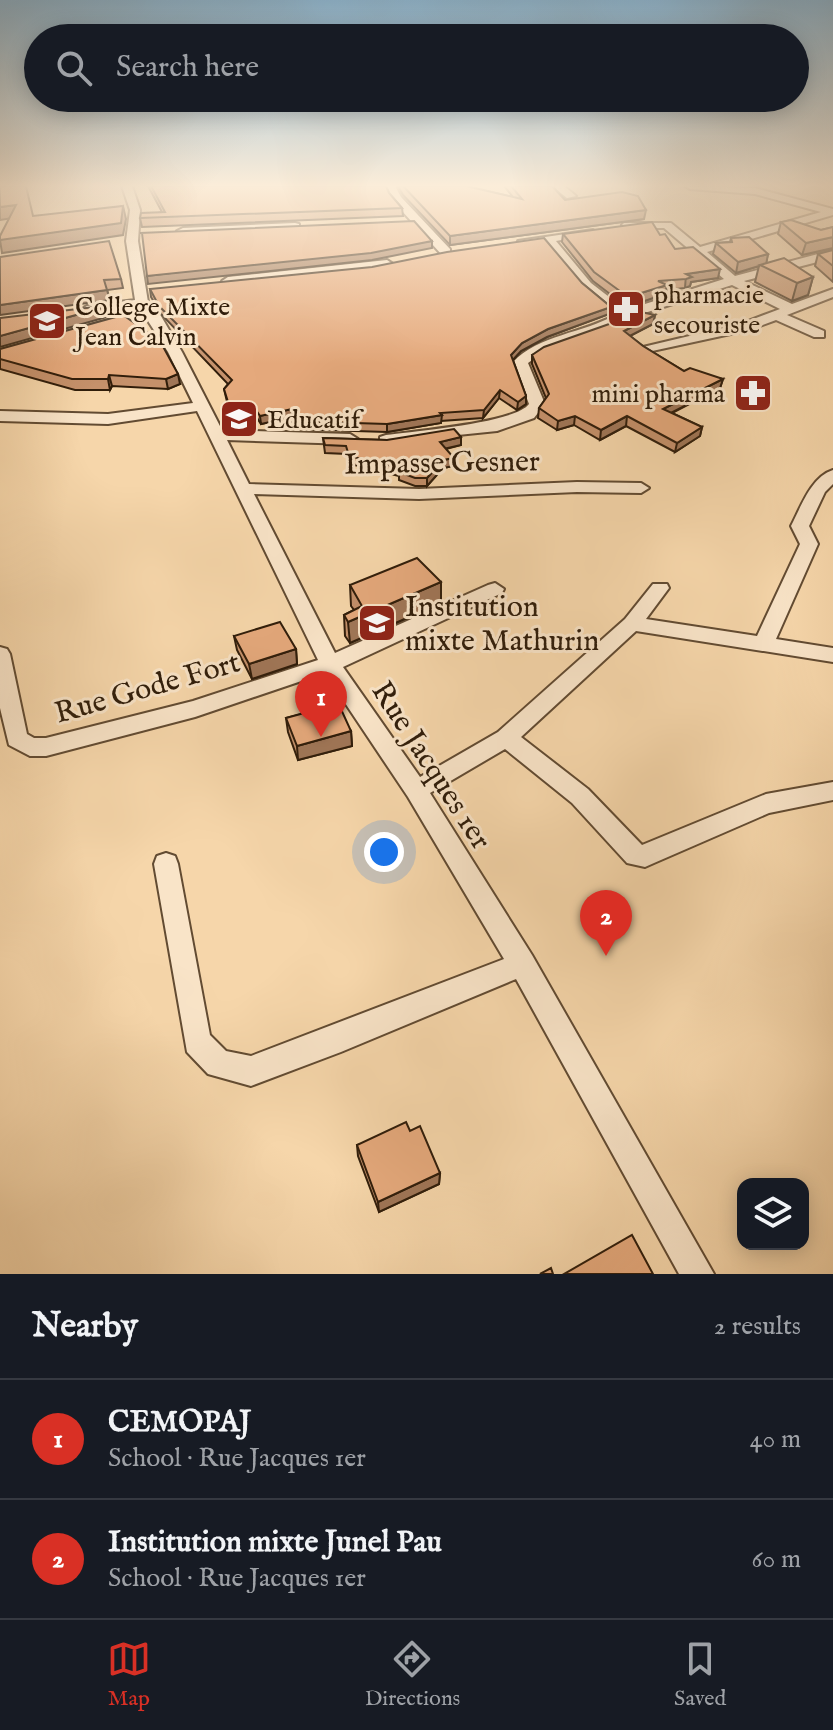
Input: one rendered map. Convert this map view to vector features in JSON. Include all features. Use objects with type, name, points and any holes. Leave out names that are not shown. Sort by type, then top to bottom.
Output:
[{"type":"street","name":"Rue Jacques 1er","points":[[135,245],[148,299],[330,664],[416,790],[522,964],[697,1274]]},
{"type":"street","points":[[440,245],[446,252]]},
{"type":"street","points":[[554,245],[587,286],[624,315]]},
{"type":"street","points":[[691,245],[732,280],[791,309]]},
{"type":"street","points":[[698,251],[717,245]]},
{"type":"street","points":[[431,255],[460,250]]},
{"type":"street","points":[[218,435],[387,440],[466,427],[497,426],[529,415],[537,404],[520,362],[537,350],[605,326],[624,315],[732,280],[833,254]]},
{"type":"street","points":[[220,282],[372,267],[402,261]]},
{"type":"street","points":[[648,350],[744,327],[833,293]]},
{"type":"street","points":[[79,311],[148,299]]},
{"type":"street","points":[[122,320],[148,299]]},
{"type":"street","points":[[776,315],[819,334]]},
{"type":"street","points":[[0,416],[108,419],[201,406]]},
{"type":"street","points":[[764,645],[776,612],[809,544],[800,526],[818,490],[833,475]]},
{"type":"street","name":"Impasse Gesner","points":[[245,489],[419,494],[577,487],[641,488]]},
{"type":"street","points":[[416,790],[506,738],[632,624],[660,588]]},
{"type":"street","name":"Rue Gode Fort","points":[[0,654],[17,739],[30,747],[46,747],[195,709],[330,664],[495,589]]},
{"type":"street","points":[[632,624],[833,655]]},
{"type":"street","points":[[506,738],[580,796],[636,856],[645,856],[766,804],[833,791]]},
{"type":"street","points":[[166,864],[197,1042],[218,1064],[251,1071],[522,964]]},
{"type":"building","points":[[79,245],[110,245],[121,279],[104,280],[107,290],[0,305],[0,257]]},
{"type":"building","points":[[143,245],[409,245],[371,253],[147,276]]},
{"type":"building","points":[[492,245],[550,245],[582,283],[611,307],[548,329],[522,343],[511,355],[526,396],[518,402],[500,390],[484,410],[440,413],[442,415],[387,424],[291,421],[292,409],[260,416],[256,410],[239,413],[234,401],[228,402],[224,389],[232,380],[159,306],[150,289],[372,267]]},
{"type":"building","points":[[572,245],[693,247],[720,269],[686,274],[692,277],[686,279],[658,281],[667,285],[628,297],[594,272]]},
{"type":"building","points":[[719,245],[758,245],[768,254],[738,262]]},
{"type":"building","points":[[833,250],[833,266],[818,254]]},
{"type":"building","points":[[784,258],[813,277],[797,283],[760,265]]},
{"type":"building","points":[[112,305],[0,336],[0,318]]},
{"type":"building","points":[[636,311],[655,315],[624,331],[643,346],[684,371],[690,368],[723,379],[663,409],[702,427],[677,443],[627,416],[601,430],[575,416],[558,421],[539,408],[549,394],[532,355],[544,347],[612,323]]},
{"type":"building","points":[[123,315],[160,341],[178,374],[166,379],[109,375],[108,379],[72,379],[0,359],[0,349]]},
{"type":"building","points":[[454,429],[461,437],[440,442],[454,458],[443,460],[427,478],[415,478],[399,472],[404,469],[349,456],[346,446],[325,445],[323,438],[387,440]]},
{"type":"building","points":[[417,558],[441,582],[348,622],[344,615],[362,606],[350,585]]},
{"type":"building","points":[[280,622],[296,649],[249,664],[234,636]]},
{"type":"building","points":[[329,700],[333,709],[340,707],[351,731],[297,746],[286,718],[304,713],[301,707]]},
{"type":"building","points":[[406,1122],[410,1131],[420,1126],[440,1173],[378,1202],[357,1145]]},
{"type":"building","points":[[632,1235],[653,1274],[564,1274]]},
{"type":"place","name":"pharmacie secouriste","points":[[626,309]]},
{"type":"place","name":"College Mixte Jean Calvin","points":[[47,321]]},
{"type":"place","name":"mini pharma","points":[[753,393]]},
{"type":"place","name":"Educatif","points":[[239,419]]},
{"type":"place","name":"Institution mixte Mathurin","points":[[377,623]]},
{"type":"place","name":"CEMOPAJ","points":[[321,737]]},
{"type":"place","name":"Institution mixte Junel Pau","points":[[606,956]]}]
